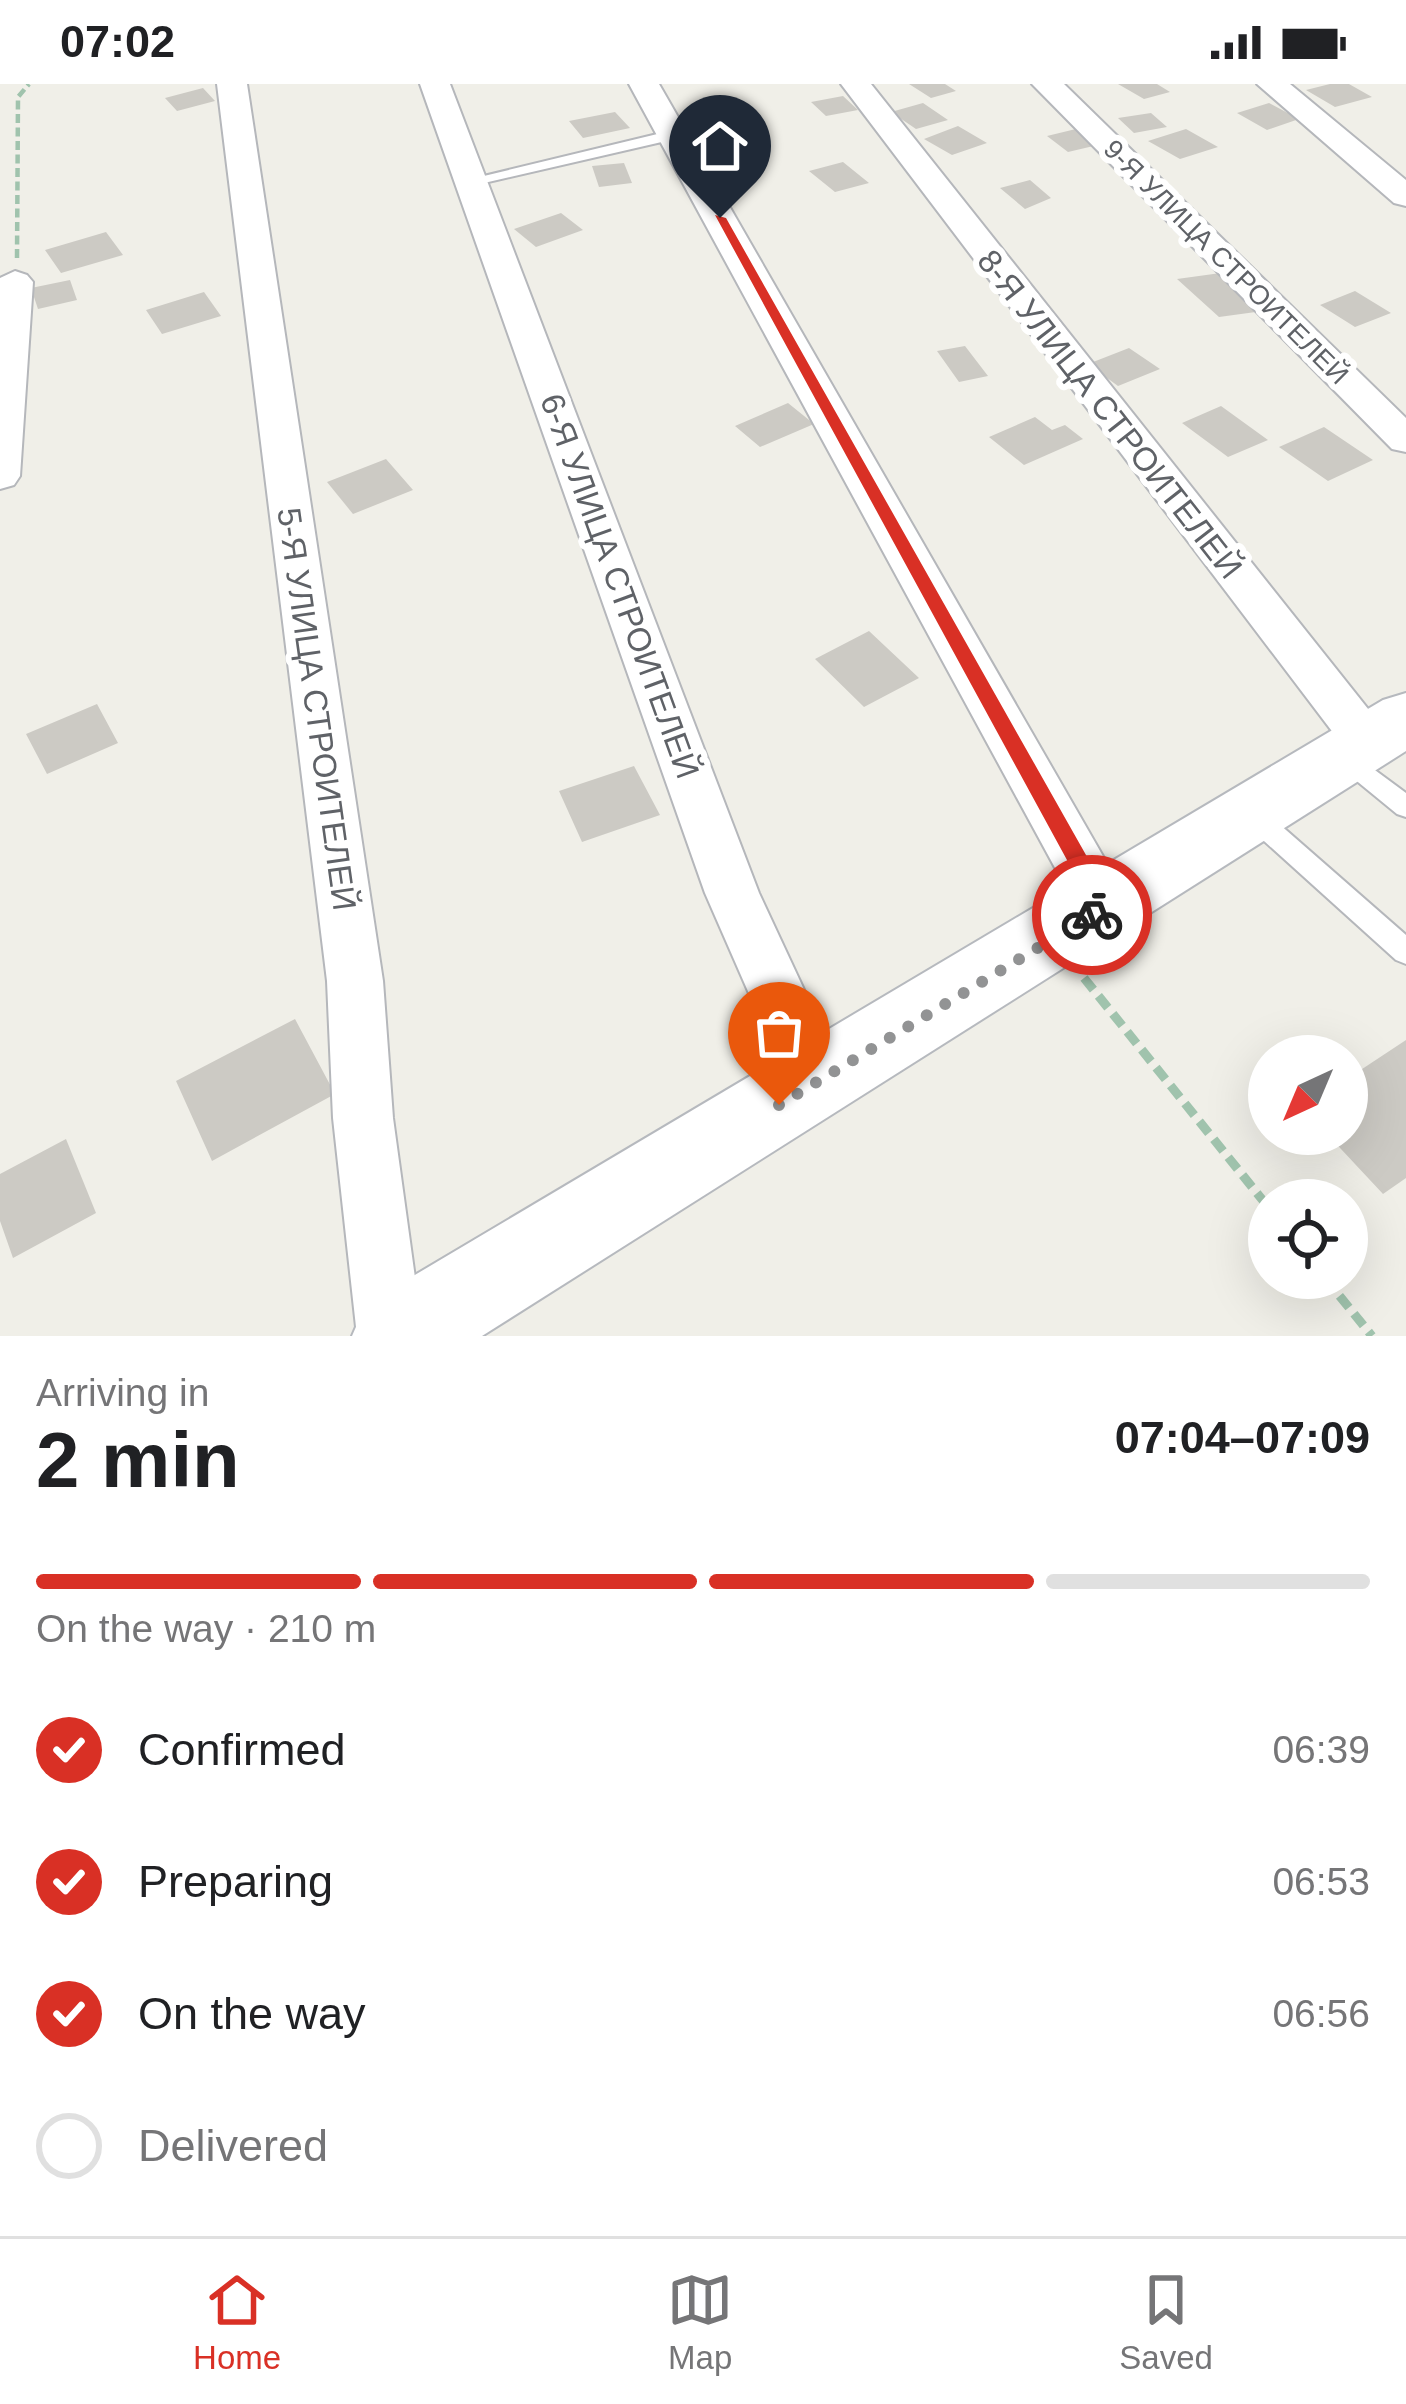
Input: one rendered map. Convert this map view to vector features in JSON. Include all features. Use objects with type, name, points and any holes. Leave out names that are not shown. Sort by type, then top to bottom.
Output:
[{"type":"main road","points":[[394,1336],[1252,814],[1381,756]]},
{"type":"street","name":"5-Я УЛИЦА СТРОИТЕЛЕЙ","points":[[232,84],[355,981],[363,1118],[394,1336]]},
{"type":"street","name":"6-Я УЛИЦА СТРОИТЕЛЕЙ","points":[[435,84],[732,893],[817,1082]]},
{"type":"street","points":[[644,84],[1078,923]]},
{"type":"street","name":"8-Я УЛИЦА СТРОИТЕЛЕЙ","points":[[856,84],[1381,756]]},
{"type":"street","name":"9-Я УЛИЦА СТРОИТЕЛЕЙ","points":[[1047,84],[1406,440]]},
{"type":"street","points":[[1272,84],[1406,196]]},
{"type":"street","points":[[0,476],[15,282]]},
{"type":"lane","points":[[471,181],[674,135]]},
{"type":"lane","points":[[1252,814],[1406,952]]},
{"type":"path","points":[[15,282],[21,186],[18,98],[29,84]]},
{"type":"path","points":[[1078,923],[1250,1179]]},
{"type":"path","points":[[1342,1299],[1372,1336]]},
{"type":"building","points":[[909,84],[945,84],[956,91],[931,98]]},
{"type":"building","points":[[1118,84],[1157,84],[1170,92],[1144,99]]},
{"type":"building","points":[[1349,84],[1372,97],[1335,107],[1306,90]]},
{"type":"building","points":[[203,88],[215,101],[177,111],[165,98]]},
{"type":"building","points":[[843,96],[858,110],[826,116],[811,102]]},
{"type":"building","points":[[923,103],[948,120],[916,129],[891,112]]},
{"type":"building","points":[[1269,103],[1299,119],[1267,130],[1237,113]]},
{"type":"building","points":[[615,112],[630,128],[583,138],[569,121]]},
{"type":"building","points":[[1151,113],[1167,127],[1134,133],[1118,118]]},
{"type":"building","points":[[720,123],[740,144],[704,152],[684,131]]},
{"type":"building","points":[[958,126],[987,143],[952,155],[924,139]]},
{"type":"building","points":[[1080,128],[1102,144],[1068,152],[1047,136]]},
{"type":"building","points":[[1186,129],[1218,147],[1180,159],[1148,141]]},
{"type":"building","points":[[843,162],[869,183],[835,192],[809,171]]},
{"type":"building","points":[[624,163],[632,183],[599,187],[592,166]]},
{"type":"building","points":[[1030,180],[1051,198],[1025,209],[1000,188]]},
{"type":"building","points":[[561,213],[583,230],[536,247],[514,229]]},
{"type":"building","points":[[106,232],[123,255],[61,273],[45,250]]},
{"type":"building","points":[[1228,272],[1263,311],[1219,317],[1177,279]]},
{"type":"building","points":[[70,280],[77,300],[38,309],[31,288]]},
{"type":"building","points":[[1355,291],[1391,313],[1355,327],[1320,305]]},
{"type":"building","points":[[204,292],[221,316],[162,334],[146,310]]},
{"type":"building","points":[[965,346],[988,376],[959,382],[937,351]]},
{"type":"building","points":[[1129,348],[1160,369],[1118,386],[1088,364]]},
{"type":"building","points":[[788,403],[814,424],[760,447],[735,426]]},
{"type":"building","points":[[1221,406],[1268,440],[1228,457],[1182,423]]},
{"type":"building","points":[[1035,417],[1052,430],[1065,425],[1083,439],[1024,465],[989,437]]},
{"type":"building","points":[[1324,427],[1373,460],[1328,481],[1279,447]]},
{"type":"building","points":[[386,459],[413,490],[353,514],[327,482]]},
{"type":"building","points":[[869,631],[919,678],[864,707],[815,659]]},
{"type":"building","points":[[97,704],[118,743],[47,774],[26,734]]},
{"type":"building","points":[[634,766],[660,815],[582,842],[559,791]]},
{"type":"building","points":[[295,1019],[335,1094],[212,1161],[176,1081]]},
{"type":"building","points":[[1406,1040],[1406,1178],[1383,1194],[1347,1155],[1368,1155],[1368,1065]]},
{"type":"building","points":[[66,1139],[96,1213],[13,1258],[0,1221],[0,1174]]},
{"type":"way so far","points":[[779,1105],[1092,915]]},
{"type":"route","points":[[720,218],[1104,908],[1092,915]]}]
